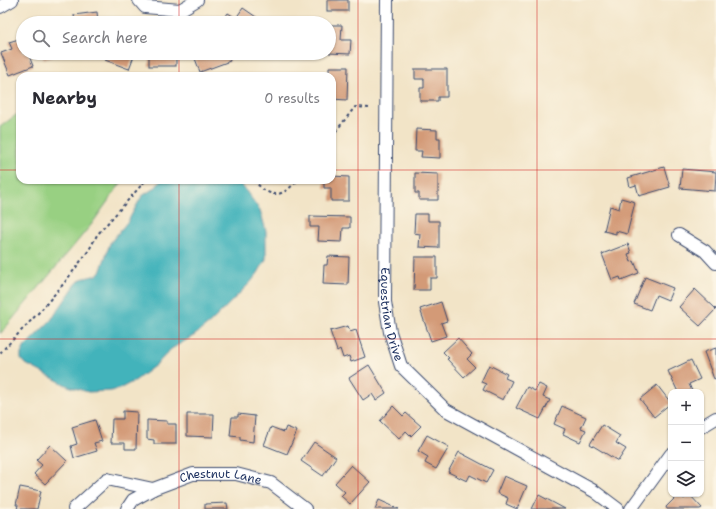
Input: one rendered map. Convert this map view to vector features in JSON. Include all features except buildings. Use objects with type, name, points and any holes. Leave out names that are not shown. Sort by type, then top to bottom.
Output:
[{"type":"street","points":[[0,6],[12,0]]},
{"type":"street","points":[[139,0],[145,7],[180,10],[197,0]]},
{"type":"street","name":"Equestrian Drive","points":[[387,0],[384,302],[390,332],[401,366],[446,410],[594,491],[618,509]]},
{"type":"street","points":[[680,235],[705,251],[716,263]]},
{"type":"street","points":[[704,426],[716,418]]},
{"type":"street","points":[[631,509],[668,458]]},
{"type":"street","name":"Chestnut Lane","points":[[127,509],[133,500],[153,489],[193,474],[236,474],[271,483],[305,509]]},
{"type":"street","points":[[74,509],[108,479],[153,489]]},
{"type":"path","points":[[336,131],[355,107],[370,108]]},
{"type":"path","points":[[0,353],[42,309],[65,282],[89,250],[97,235],[142,184]]},
{"type":"path","points":[[257,184],[267,192],[276,194],[286,192],[294,184]]},
{"type":"green space","points":[[16,115],[16,184],[120,184],[91,225],[1,333],[0,333],[0,127]]},
{"type":"water","points":[[158,184],[241,184],[260,210],[266,231],[266,259],[258,273],[212,321],[195,335],[171,349],[157,364],[136,380],[119,389],[111,391],[88,392],[68,386],[24,363],[21,359],[21,354],[25,346],[51,320],[81,279],[97,275],[101,270],[110,243],[128,221],[142,196]]}]
